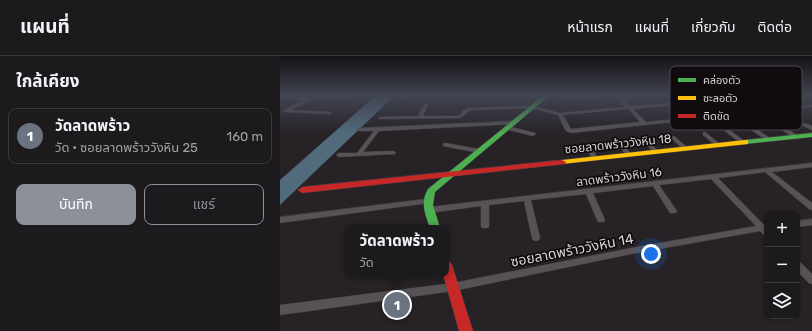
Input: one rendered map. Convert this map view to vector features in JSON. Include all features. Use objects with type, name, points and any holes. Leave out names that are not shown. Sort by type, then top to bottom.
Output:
[{"type":"street","points":[[290,109],[286,111],[329,113]]},
{"type":"street","points":[[420,117],[424,109]]},
{"type":"street","points":[[380,118],[459,117],[463,115],[465,110],[480,109]]},
{"type":"street","points":[[434,225],[426,201],[427,196],[431,191],[531,109]]},
{"type":"street","points":[[536,109],[560,114],[619,109]]},
{"type":"street","points":[[630,109],[645,124]]},
{"type":"street","points":[[560,114],[569,131],[670,121]]},
{"type":"street","points":[[360,130],[510,125],[533,134]]},
{"type":"street","points":[[805,125],[812,128]]},
{"type":"street","points":[[359,154],[377,130]]},
{"type":"street","points":[[755,130],[770,140]]},
{"type":"street","points":[[785,130],[797,137]]},
{"type":"street","points":[[728,131],[744,143]]},
{"type":"street","points":[[705,134],[718,145]]},
{"type":"street","name":"ซอยลาดพร้าววังหิน 18","points":[[302,190],[812,135]]},
{"type":"street","points":[[674,138],[686,149]]},
{"type":"street","points":[[645,140],[656,152]]},
{"type":"street","points":[[619,142],[629,155]]},
{"type":"street","points":[[445,145],[478,151]]},
{"type":"street","points":[[588,146],[595,159]]},
{"type":"street","points":[[338,155],[393,153]]},
{"type":"street","name":"ลาดพร้าววังหิน 16","points":[[429,210],[812,165]]},
{"type":"street","points":[[766,170],[812,207]]},
{"type":"street","points":[[712,176],[764,228]]},
{"type":"street","points":[[654,183],[673,211]]},
{"type":"street","points":[[589,192],[600,220]]},
{"type":"street","points":[[527,199],[536,238]]},
{"type":"street","points":[[280,220],[426,201]]},
{"type":"street","points":[[485,204],[485,226]]},
{"type":"street","points":[[800,224],[812,222]]},
{"type":"street","name":"ซอยลาดพร้าววังหิน 14","points":[[280,310],[453,287],[631,251],[764,229]]},
{"type":"street","points":[[800,268],[812,280]]},
{"type":"street","points":[[449,274],[466,331]]},
{"type":"water","points":[[360,109],[381,109],[280,205],[280,180]]},
{"type":"traffic: fast","points":[[434,225],[428,205],[431,191],[530,109]]},
{"type":"traffic: fast","points":[[745,142],[812,135]]},
{"type":"traffic: slow","points":[[562,162],[745,142]]},
{"type":"traffic: jam","points":[[302,190],[562,162]]},
{"type":"traffic: jam","points":[[449,275],[466,331]]},
{"type":"place","name":"วัดลาดพร้าว","points":[[397,305]]}]
